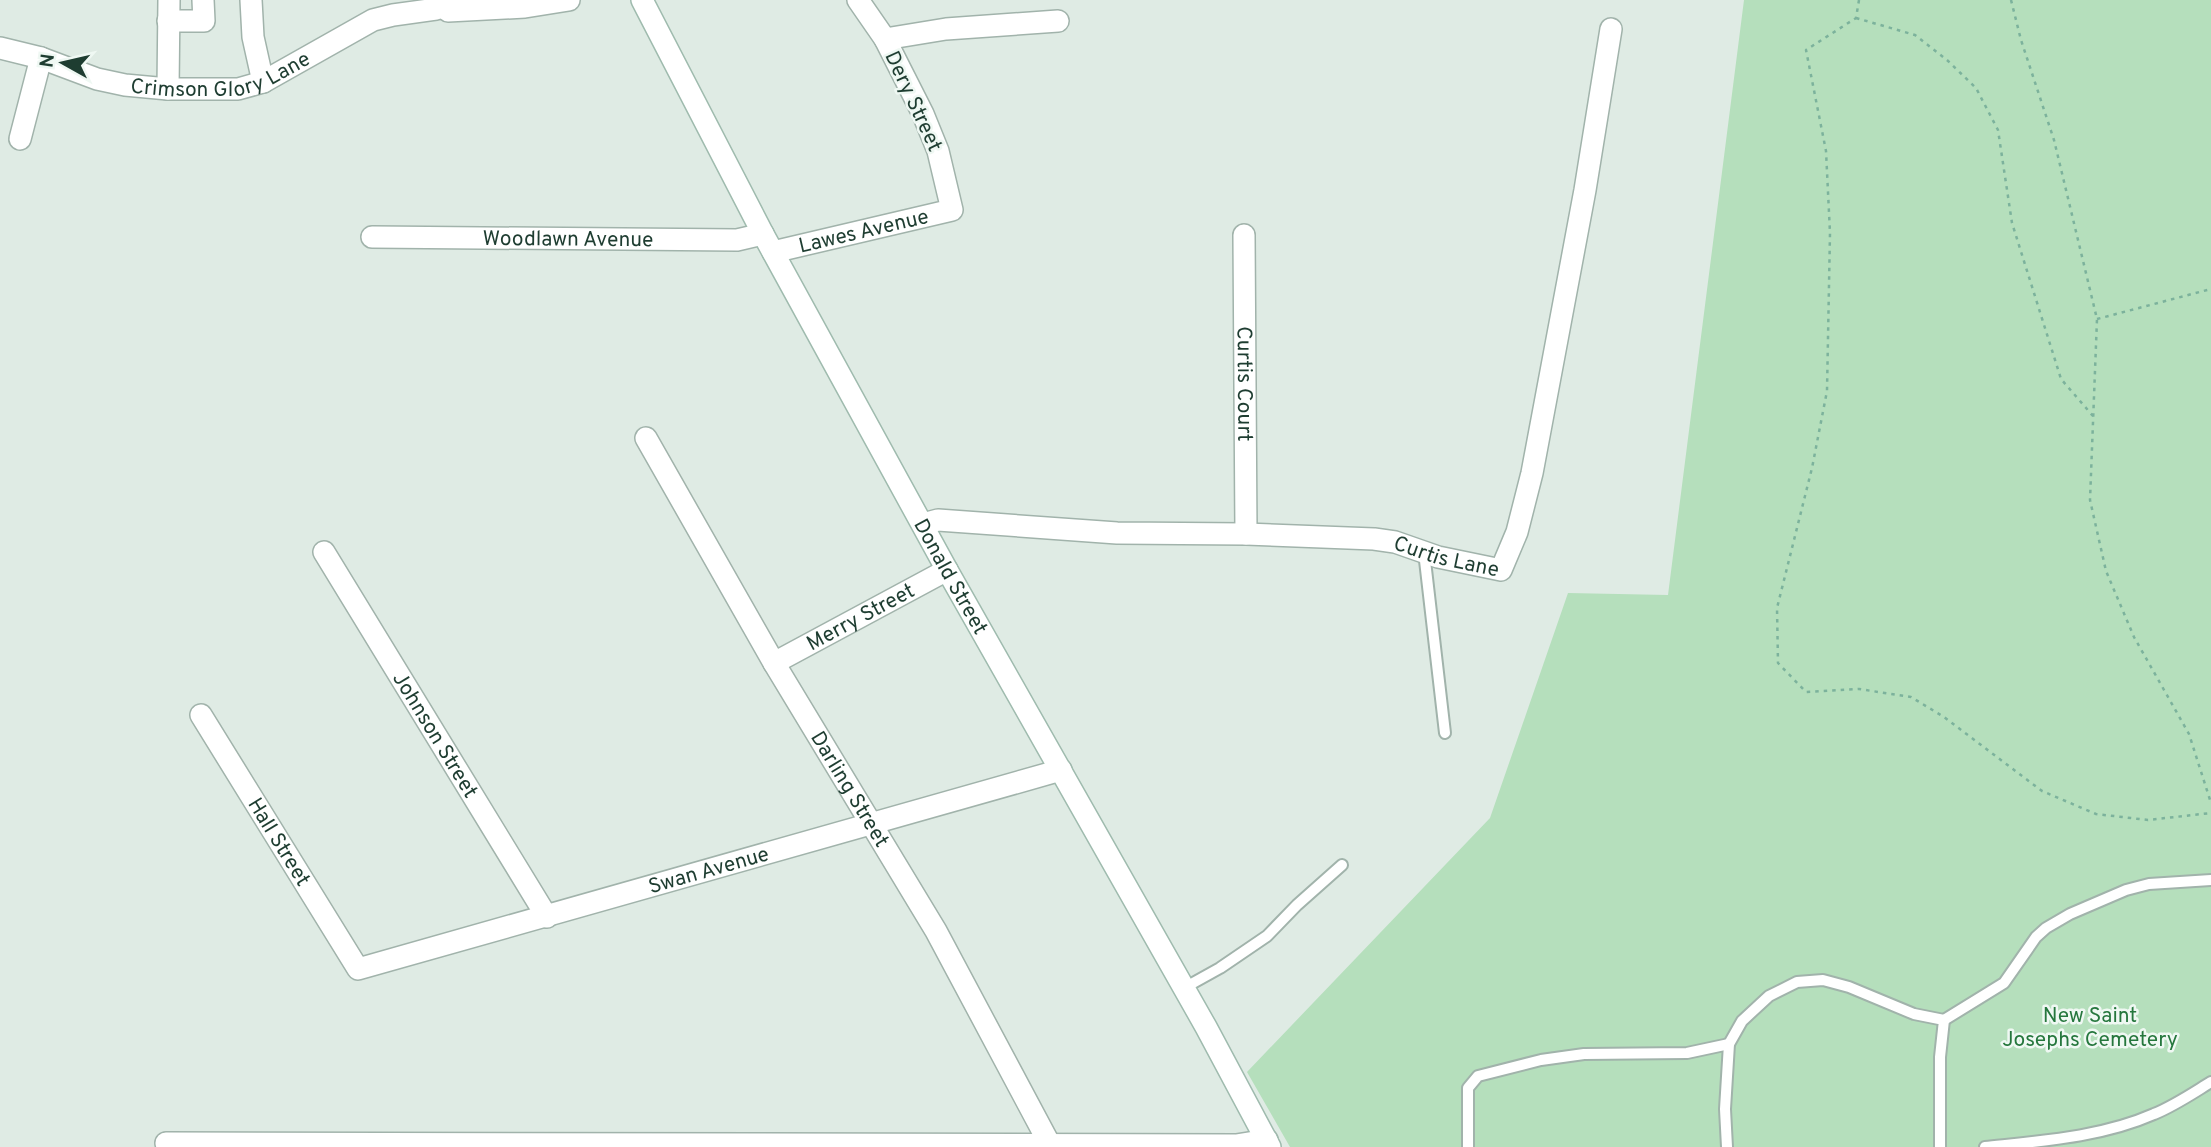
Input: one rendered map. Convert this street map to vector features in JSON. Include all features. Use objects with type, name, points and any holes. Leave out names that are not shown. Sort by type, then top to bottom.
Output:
[{"type":"street","points":[[168,89],[168,11],[204,21],[204,0]]},
{"type":"street","points":[[251,0],[253,37],[263,82]]},
{"type":"street","name":"Crimson Glory Lane","points":[[0,48],[41,58],[97,79],[125,85],[168,89],[238,89],[263,82],[364,24],[465,0]]},
{"type":"street","name":"Crimson Glory Lane","points":[[436,9],[456,12],[569,0]]},
{"type":"street","name":"Donald Street","points":[[642,0],[768,243],[947,570],[1184,988],[1269,1144]]},
{"type":"street","name":"Dery Street","points":[[858,0],[885,39],[923,114],[938,151],[952,210]]},
{"type":"street","points":[[885,39],[946,29],[1058,21]]},
{"type":"street","name":"Curtis Lane","points":[[923,524],[938,520],[1117,533],[1374,539],[1501,570],[1517,532],[1532,473],[1565,288],[1586,190],[1611,29]]},
{"type":"street","points":[[20,139],[41,58]]},
{"type":"street","name":"Lawes Avenue","points":[[768,243],[952,210]]},
{"type":"street","name":"Curtis Court","points":[[1244,235],[1246,534]]},
{"type":"street","name":"Woodlawn Avenue","points":[[372,237],[737,240],[768,243]]},
{"type":"street","name":"Darling Street","points":[[646,438],[774,663],[936,931],[1049,1143]]},
{"type":"street","name":"Johnson Street","points":[[324,552],[547,917]]},
{"type":"street","name":"Merry Street","points":[[774,663],[947,570]]},
{"type":"street","name":"Hall Street","points":[[201,715],[358,970]]},
{"type":"street","name":"Swan Avenue","points":[[358,970],[1061,770]]},
{"type":"street","points":[[166,1143],[1269,1144]]},
{"type":"lane","points":[[1424,552],[1445,733]]},
{"type":"lane","points":[[1184,988],[1237,958],[1267,936],[1342,865]]},
{"type":"lane","points":[[1727,1147],[1729,1044],[1742,1021],[1769,996],[1797,982],[1823,980],[1849,987],[1914,1014],[1944,1020],[2004,984],[2036,937],[2070,914],[2126,890],[2149,884],[2211,880]]},
{"type":"lane","points":[[1940,1147],[1940,1057],[1944,1020]]},
{"type":"lane","points":[[1468,1147],[1468,1088],[1478,1076],[1541,1060],[1584,1054],[1687,1053],[1729,1044]]},
{"type":"lane","points":[[1985,1147],[2046,1141],[2113,1128],[2155,1114],[2211,1082]]},
{"type":"path","points":[[1859,0],[1856,18],[1806,50],[1826,151],[1830,233],[1827,391],[1812,468],[1777,608],[1778,663],[1806,692],[1859,689],[1911,697],[1944,718],[2042,791],[2096,814],[2148,820],[2211,813]]},
{"type":"path","points":[[2011,0],[2021,40],[2054,140],[2097,319],[2090,500],[2106,571],[2134,637],[2189,734],[2211,803]]},
{"type":"path","points":[[1856,18],[1915,35],[1947,60],[1976,88],[1998,130],[2012,223],[2061,379],[2093,416]]},
{"type":"path","points":[[2097,319],[2211,289]]},
{"type":"green space","name":"New Saint Josephs Cemetery","points":[[1744,0],[2211,0],[2211,1147],[1290,1147],[1247,1072],[1490,818],[1568,593],[1668,595]]}]
